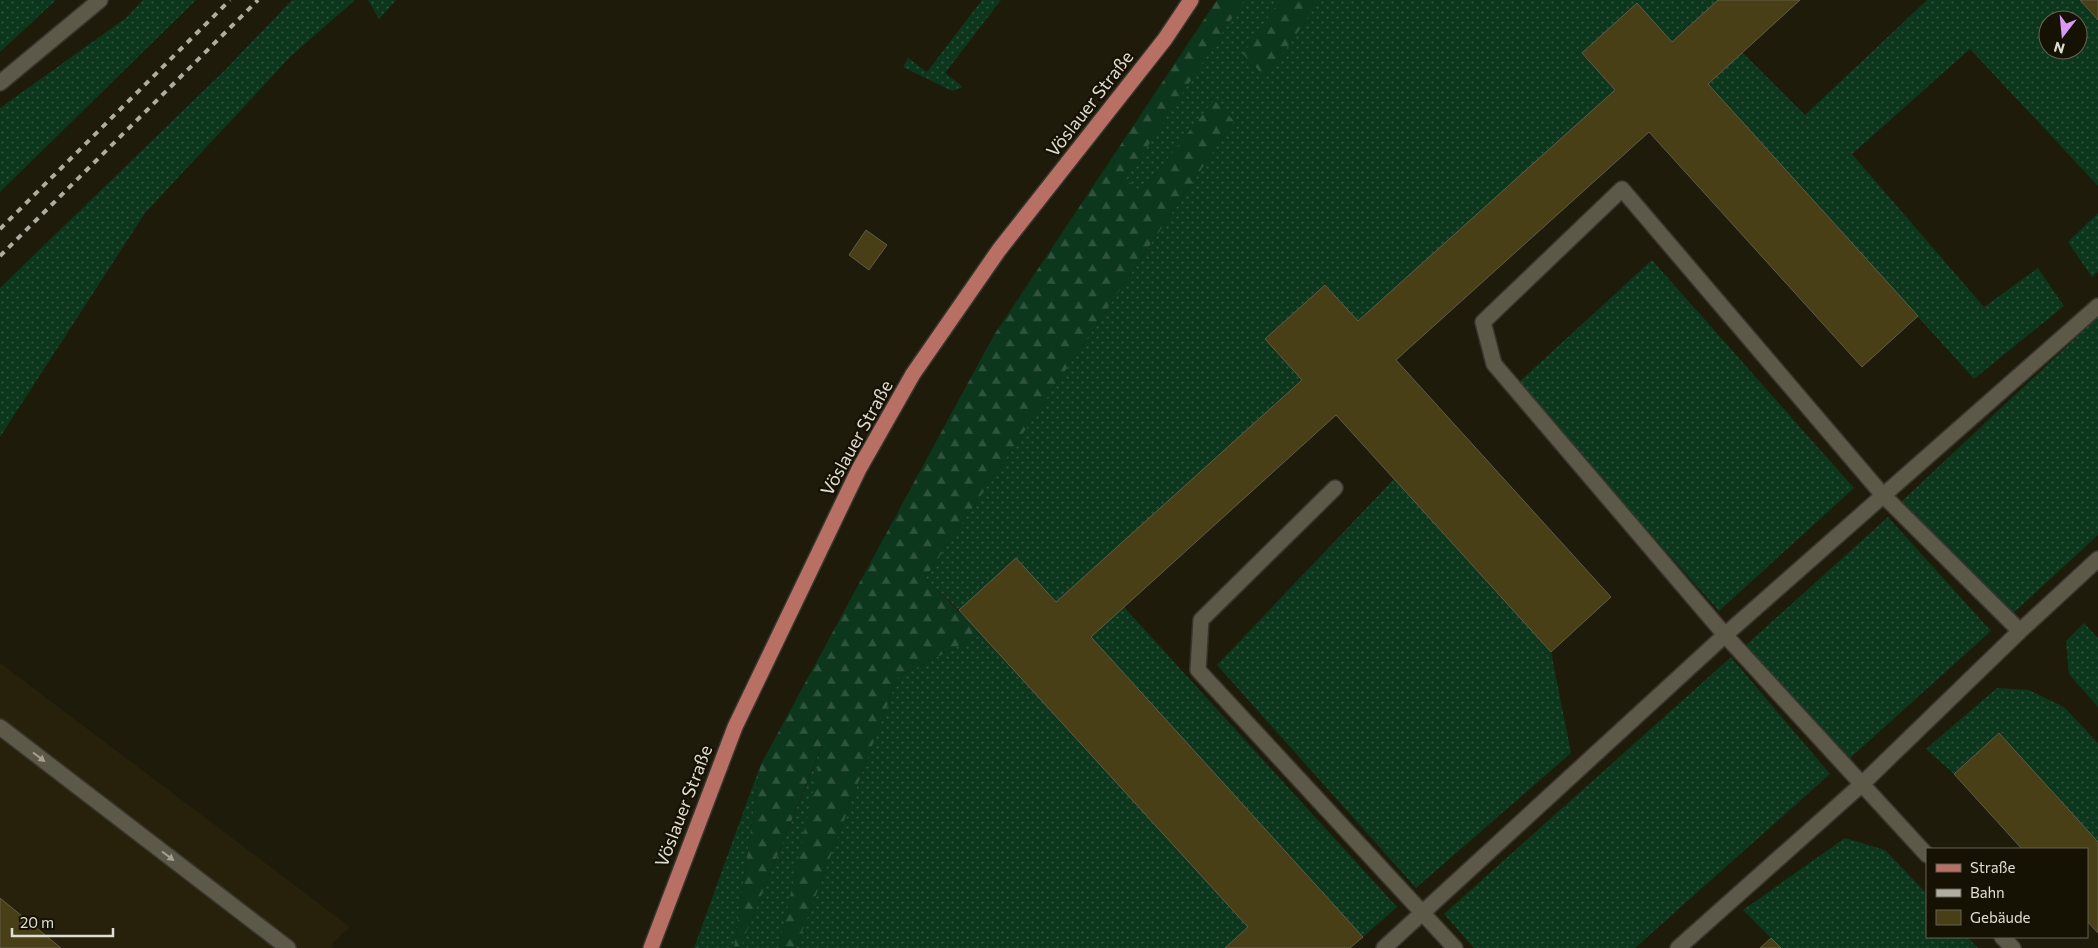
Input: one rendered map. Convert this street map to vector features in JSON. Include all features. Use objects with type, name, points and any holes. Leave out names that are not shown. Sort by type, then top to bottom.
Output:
[{"type":"main road","name":"Vöslauer Straße","points":[[651,948],[735,727],[859,469],[913,374],[999,250],[1165,39],[1191,0]]},
{"type":"lane","points":[[0,83],[100,0]]},
{"type":"lane","points":[[1926,854],[1725,635],[1494,364],[1482,322],[1622,190],[1882,494],[2020,631]]},
{"type":"lane","points":[[1384,948],[1725,635],[1882,494],[2098,306]]},
{"type":"lane","points":[[1336,488],[1200,620],[1198,670],[1456,948]]},
{"type":"lane","points":[[1678,948],[1862,785],[2020,631],[2098,559]]},
{"type":"lane","points":[[0,727],[288,948]]},
{"type":"lane","points":[[2003,938],[2013,948]]},
{"type":"shaded area","points":[[0,663],[350,927],[331,945],[334,948],[0,948]]},
{"type":"green space","points":[[0,0],[56,0],[0,52]]},
{"type":"green space","points":[[143,0],[196,0],[0,192],[0,108],[126,18]]},
{"type":"green space","points":[[292,0],[355,0],[291,56],[145,213],[0,437],[0,288],[225,70]]},
{"type":"green space","points":[[368,0],[396,0],[379,19]]},
{"type":"green space","points":[[982,0],[1001,0],[945,73],[963,87],[952,91],[903,67],[908,58],[927,72]]},
{"type":"green space","points":[[1217,0],[1244,0],[1126,179],[1141,192],[1214,100],[1234,121],[925,578],[982,634],[898,677],[796,948],[779,948],[824,740],[740,948],[734,948],[760,766],[994,335]]},
{"type":"green space","points":[[1244,0],[1718,0],[1672,42],[1637,3],[1582,53],[1615,90],[1358,321],[1325,285],[1265,339],[1302,380],[1056,602],[959,610],[925,578],[1234,121],[1214,101],[1140,193],[1125,179]]},
{"type":"green space","points":[[1280,0],[1320,0],[1266,78],[1243,54]]},
{"type":"green space","points":[[1927,0],[2080,0],[2098,20],[2098,186],[1970,49],[1852,154],[1984,307],[2038,268],[2064,306],[1974,379],[1708,84],[1742,52],[1805,115]]},
{"type":"green space","points":[[2098,213],[2098,272],[2092,277],[2068,242]]},
{"type":"green space","points":[[1652,260],[1854,488],[1719,611],[1517,384]]},
{"type":"green space","points":[[2098,317],[2098,535],[2010,616],[1901,502]]},
{"type":"green space","points":[[1394,479],[1551,652],[1571,753],[1416,888],[1217,665]]},
{"type":"green space","points":[[1888,517],[1991,631],[1849,759],[1746,645]]},
{"type":"green space","points":[[1124,607],[1397,907],[1363,937],[1091,637]]},
{"type":"green space","points":[[2084,623],[2098,638],[2098,707],[2069,674],[2066,641]]},
{"type":"green space","points":[[982,634],[1248,927],[1225,948],[796,948],[898,677]]},
{"type":"green space","points":[[1731,657],[1830,774],[1635,948],[1474,948],[1444,914]]},
{"type":"green space","points":[[1997,688],[2029,690],[2064,707],[2098,743],[2098,842],[1999,733],[1954,774],[1926,749]]},
{"type":"green space","points":[[826,736],[779,948],[740,948]]},
{"type":"green space","points":[[760,766],[734,948],[694,948]]},
{"type":"green space","points":[[1845,838],[1885,850],[1926,893],[1926,938],[1968,938],[1978,948],[1781,948],[1743,910]]},
{"type":"building","points":[[1718,0],[1800,0],[1708,84],[1918,316],[1862,367],[1649,132],[1396,360],[1611,597],[1551,652],[1336,415],[1091,637],[1363,937],[1350,948],[1225,948],[1248,927],[959,610],[1016,558],[1056,602],[1302,380],[1265,339],[1325,285],[1358,321],[1615,90],[1582,53],[1637,3],[1672,42]]},
{"type":"building","points":[[2080,0],[2098,0],[2098,20]]},
{"type":"building","points":[[866,230],[887,245],[869,270],[849,255]]},
{"type":"building","points":[[1999,733],[2098,842],[2098,933],[2088,922],[2088,848],[2021,848],[1954,774]]},
{"type":"building","points":[[0,898],[61,948],[0,948]]},
{"type":"building","points":[[1771,938],[1781,948],[1760,948]]},
{"type":"railway","points":[[0,229],[230,0]]},
{"type":"railway","points":[[0,256],[258,0]]}]
